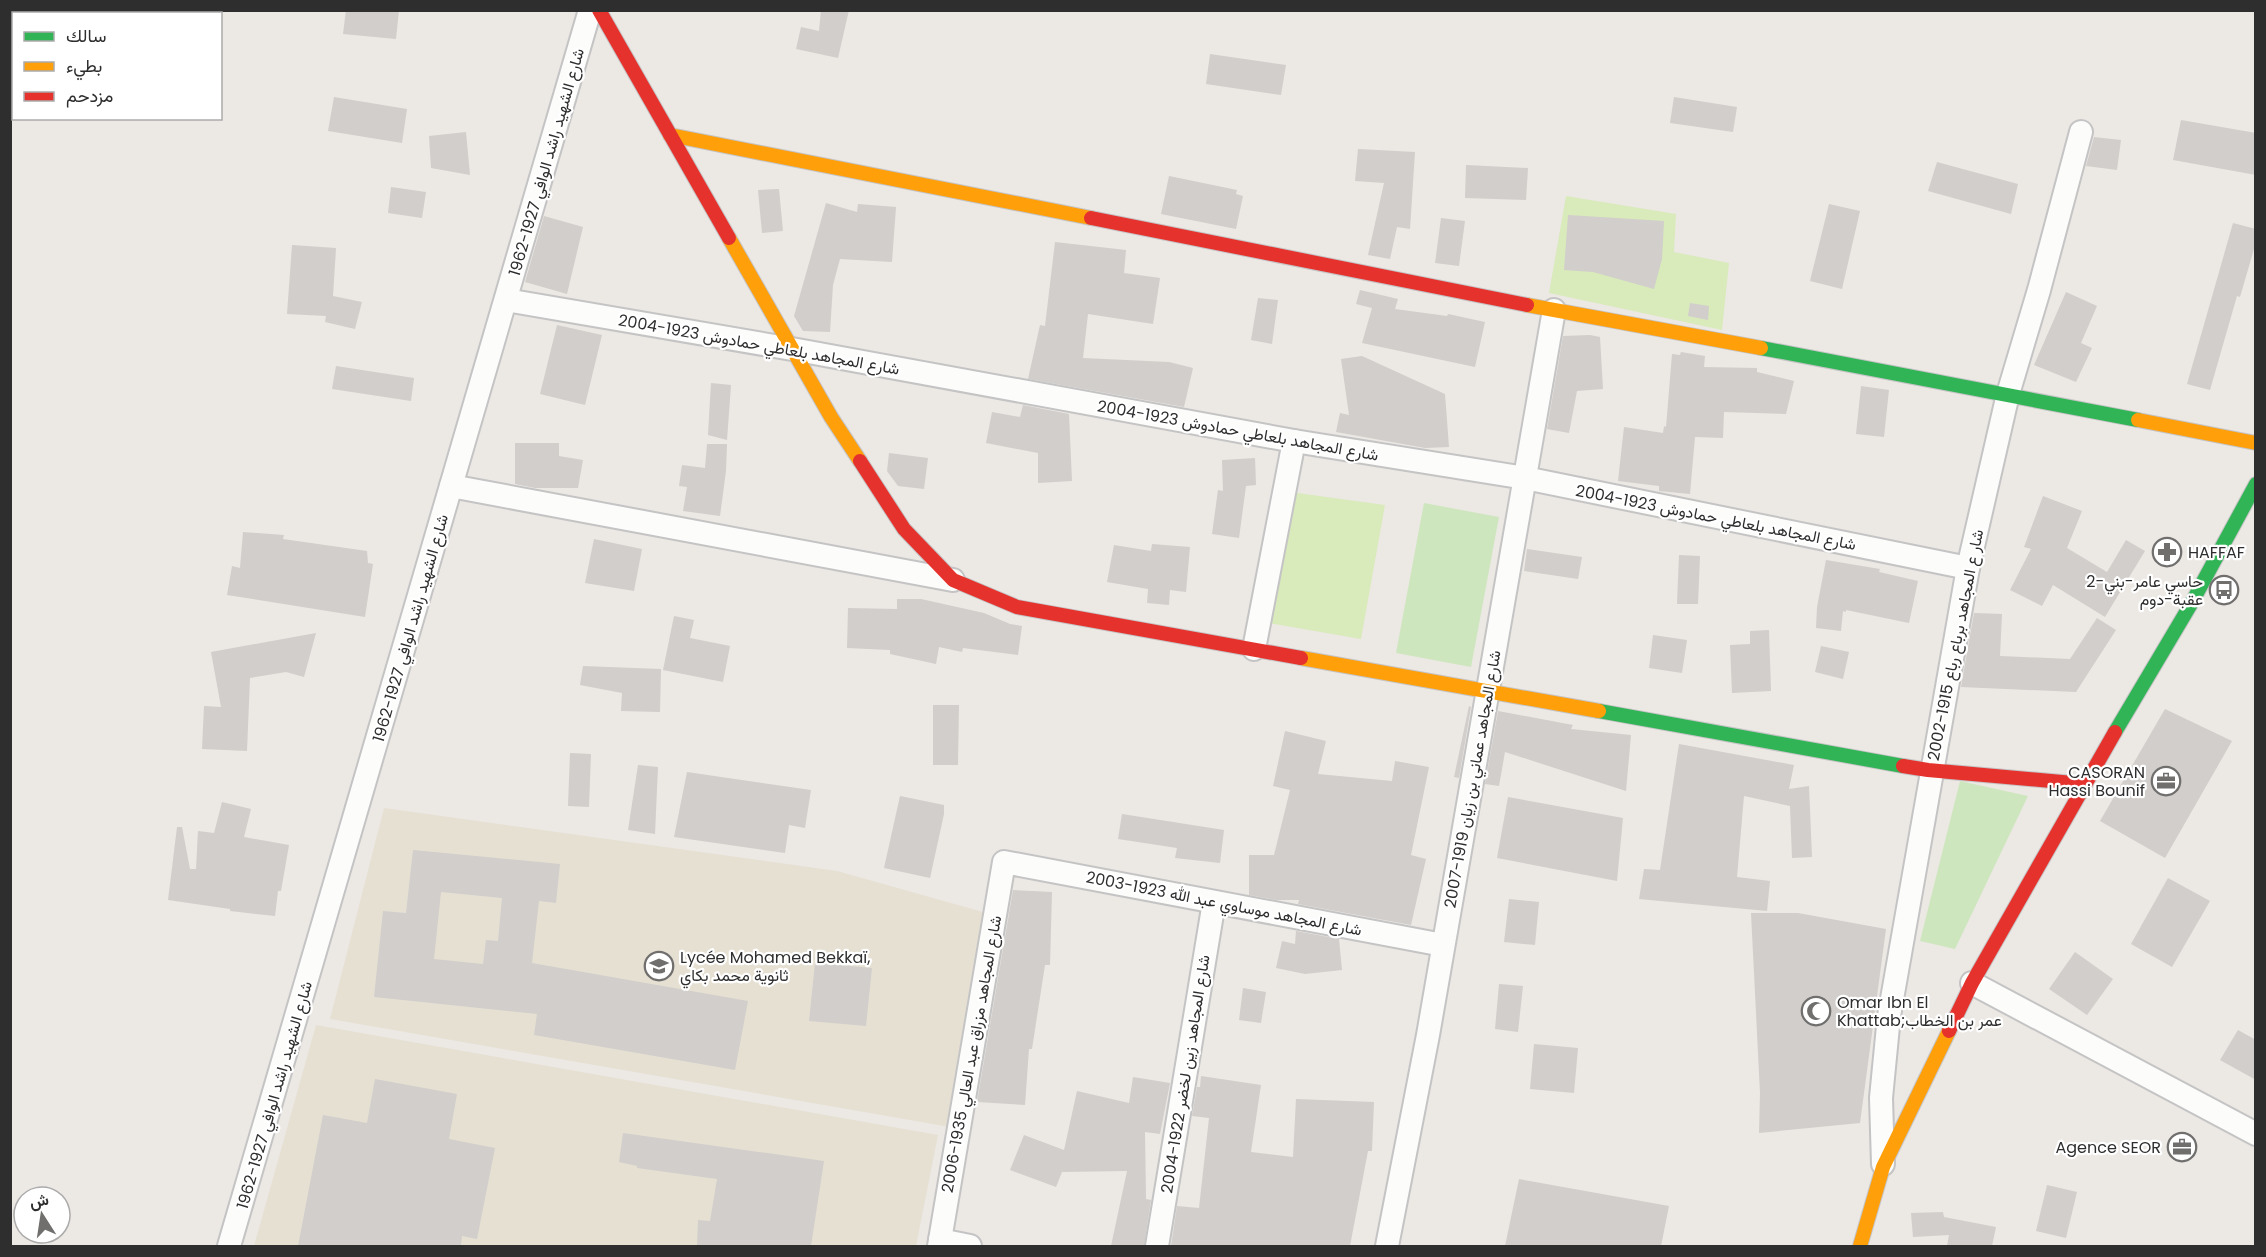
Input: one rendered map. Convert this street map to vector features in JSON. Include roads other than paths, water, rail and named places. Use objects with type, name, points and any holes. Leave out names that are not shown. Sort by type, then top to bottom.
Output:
[{"type":"main road","points":[[599,10],[831,417],[904,529],[953,580],[1017,607],[1932,770],[2084,784]]},
{"type":"main road","points":[[670,135],[1554,310],[2008,394],[2256,443]]},
{"type":"main road","points":[[1860,1246],[1883,1167],[1972,983],[2084,784],[2191,604],[2256,484]]},
{"type":"street","name":"شارع الشهيد راشد الوافي 1927-1962","points":[[229,1246],[591,10]]},
{"type":"street","name":"شار ع المجاهد برباع رباع 1915-2002","points":[[1883,1167],[1881,1098],[1888,1016],[1968,568],[2008,394],[2039,290],[2081,132]]},
{"type":"street","name":"شارع المجاهد بلعاطي حمادوش 1923-2004","points":[[506,300],[792,349],[1294,441],[1525,478],[1968,568]]},
{"type":"street","name":"شارع المجاهد عماني بن زيان 1919-2007","points":[[1386,1246],[1443,945],[1554,310]]},
{"type":"street","points":[[1254,649],[1294,441]]},
{"type":"street","points":[[451,486],[953,580]]},
{"type":"street","name":"شارع المجاهد موساوي عبد الله 1923-2003","points":[[1004,862],[1443,945]]},
{"type":"street","name":"شارع المجاهد مزراق عبد العالي 1935-2006","points":[[939,1243],[1004,862]]},
{"type":"street","name":"شارع المجاهد زين لخضر 1922-2004","points":[[1157,1246],[1214,902]]},
{"type":"street","points":[[1972,983],[2256,1134]]},
{"type":"street","points":[[939,1243],[970,1246]]},
{"type":"place","name":"HAFFAF","points":[[2167,552]]},
{"type":"place","name":"2-حاسي عامر-بني عقبة-دوم","points":[[2224,590]]},
{"type":"place","name":"CASORAN Hassi Bounif","points":[[2166,781]]},
{"type":"place","name":"Lycée Mohamed Bekkaï, ثانوية محمد بكاي","points":[[659,966]]},
{"type":"place","name":"Omar Ibn El Khattab;عمر بن الخطاب","points":[[1816,1011]]},
{"type":"place","name":"Agence SEOR","points":[[2182,1147]]}]
